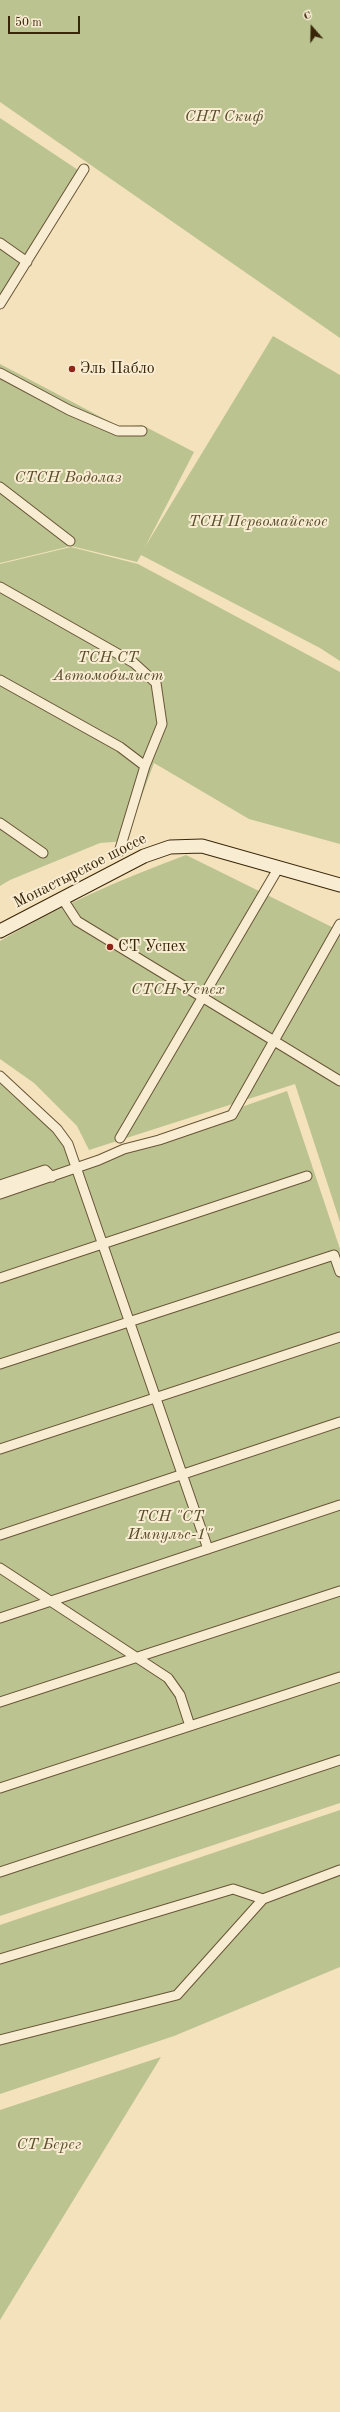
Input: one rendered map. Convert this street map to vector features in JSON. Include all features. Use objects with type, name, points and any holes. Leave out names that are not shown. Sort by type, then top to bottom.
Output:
[{"type":"main road","name":"Монастырское шоссе","points":[[0,931],[144,856],[170,847],[202,846],[340,885]]},
{"type":"street","points":[[0,304],[84,169]]},
{"type":"street","points":[[0,243],[27,262]]},
{"type":"street","points":[[0,373],[69,410],[118,431],[142,431]]},
{"type":"street","points":[[0,487],[70,540]]},
{"type":"street","points":[[0,587],[134,663],[156,683],[162,724],[145,766],[119,852]]},
{"type":"street","points":[[0,680],[120,747],[145,766]]},
{"type":"street","points":[[0,823],[43,853]]},
{"type":"street","points":[[120,1138],[279,867]]},
{"type":"street","points":[[62,898],[77,921],[340,1081]]},
{"type":"street","points":[[0,1194],[78,1168],[124,1149],[159,1140],[232,1115],[340,924]]},
{"type":"street","points":[[1,1078],[57,1129],[68,1144],[78,1168],[181,1475],[208,1549]]},
{"type":"street","points":[[0,1185],[44,1170],[52,1177]]},
{"type":"street","points":[[0,1278],[307,1176]]},
{"type":"street","points":[[0,1364],[334,1255],[340,1272]]},
{"type":"street","points":[[0,1449],[340,1337]]},
{"type":"street","points":[[0,1535],[340,1422]]},
{"type":"street","points":[[0,1618],[340,1505]]},
{"type":"street","points":[[0,1568],[52,1601],[173,1683],[190,1726]]},
{"type":"street","points":[[0,1702],[340,1591]]},
{"type":"street","points":[[0,1788],[340,1677]]},
{"type":"street","points":[[0,1872],[340,1760]]},
{"type":"street","points":[[0,2040],[177,1995],[263,1899],[340,1870]]},
{"type":"street","points":[[0,1959],[233,1889],[263,1899]]},
{"type":"green space","name":"СНТ Скиф","points":[[0,0],[340,0],[340,338],[0,102]]},
{"type":"green space","points":[[0,118],[78,170],[0,296]]},
{"type":"green space","name":"ТСН Первомайское","points":[[273,336],[340,375],[340,661],[320,648],[141,555],[137,562],[71,546],[0,563],[0,364],[120,427],[142,425],[194,452],[145,547]]},
{"type":"green space","name":"ТСН СТ Автомобилист","points":[[71,547],[138,564],[340,672],[340,844],[249,819],[154,763],[125,841],[100,843],[10,880],[0,886],[0,564]]},
{"type":"green space","name":"СТСН Успех","points":[[186,855],[340,931],[340,1222],[295,1084],[89,1150],[77,1126],[34,1083],[0,1059],[0,941],[45,916],[91,894]]},
{"type":"green space","points":[[0,1077],[66,1139],[75,1165],[0,1190]]},
{"type":"green space","name":"ТСН \"СТ Импульс-1\"","points":[[287,1091],[340,1249],[340,1803],[0,1916],[0,1192]]},
{"type":"green space","points":[[340,1810],[340,1967],[174,2036],[0,2094],[0,1925]]},
{"type":"green space","name":"СТ Берег","points":[[161,2057],[0,2320],[0,2110]]},
{"type":"place","name":"Эль Пабло","points":[[72,369]]},
{"type":"place","name":"СТ Успех","points":[[110,947]]},
{"type":"park label","name":"СТСН Водолаз","points":[[68,478]]}]
